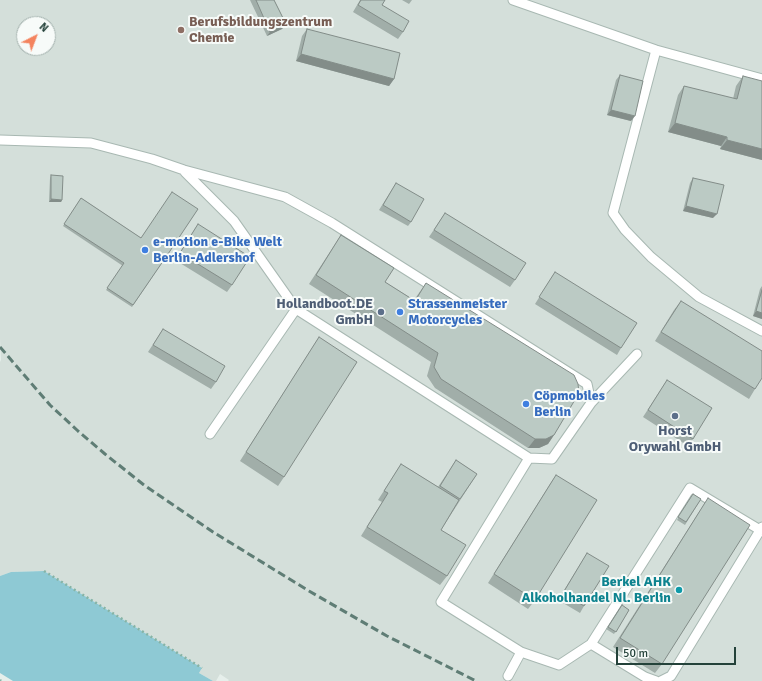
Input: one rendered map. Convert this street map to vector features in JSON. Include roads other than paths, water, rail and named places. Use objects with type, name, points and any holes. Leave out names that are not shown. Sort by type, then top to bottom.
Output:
[{"type":"lane","points":[[513,0],[656,50],[762,79]]},
{"type":"lane","points":[[656,50],[613,213],[625,230],[651,257],[699,297],[762,331]]},
{"type":"lane","points":[[0,140],[91,143],[285,197],[332,223],[587,384],[591,403]]},
{"type":"lane","points":[[184,170],[234,221],[296,309],[529,458],[552,459],[591,403],[637,354]]},
{"type":"lane","points":[[210,434],[296,309]]},
{"type":"lane","points":[[529,458],[441,602],[521,652],[559,665],[591,644],[690,488],[761,528],[670,676],[661,681]]},
{"type":"lane","points":[[591,644],[645,677],[656,681]]},
{"type":"lane","points":[[508,676],[521,652]]},
{"type":"water","points":[[44,571],[202,668],[199,673],[213,681],[13,681],[0,673],[0,576],[11,572]]},
{"type":"railway","points":[[0,347],[50,405],[105,454],[144,485],[213,532],[309,591],[387,636],[476,681]]},
{"type":"place","name":"Berufsbildungszentrum Chemie","points":[[181,30]]},
{"type":"place","name":"e-motion e-Bike Welt Berlin-Adlershof","points":[[145,250]]},
{"type":"place","name":"Hollandboot.DE GmbH","points":[[381,312]]},
{"type":"place","name":"Strassenmeister Motorcycles","points":[[400,312]]},
{"type":"place","name":"Cöpmobiles Berlin","points":[[526,404]]},
{"type":"place","name":"Horst Orywahl GmbH","points":[[675,416]]},
{"type":"place","name":"Berkel AHK Alkoholhandel Nl. Berlin","points":[[679,590]]}]
